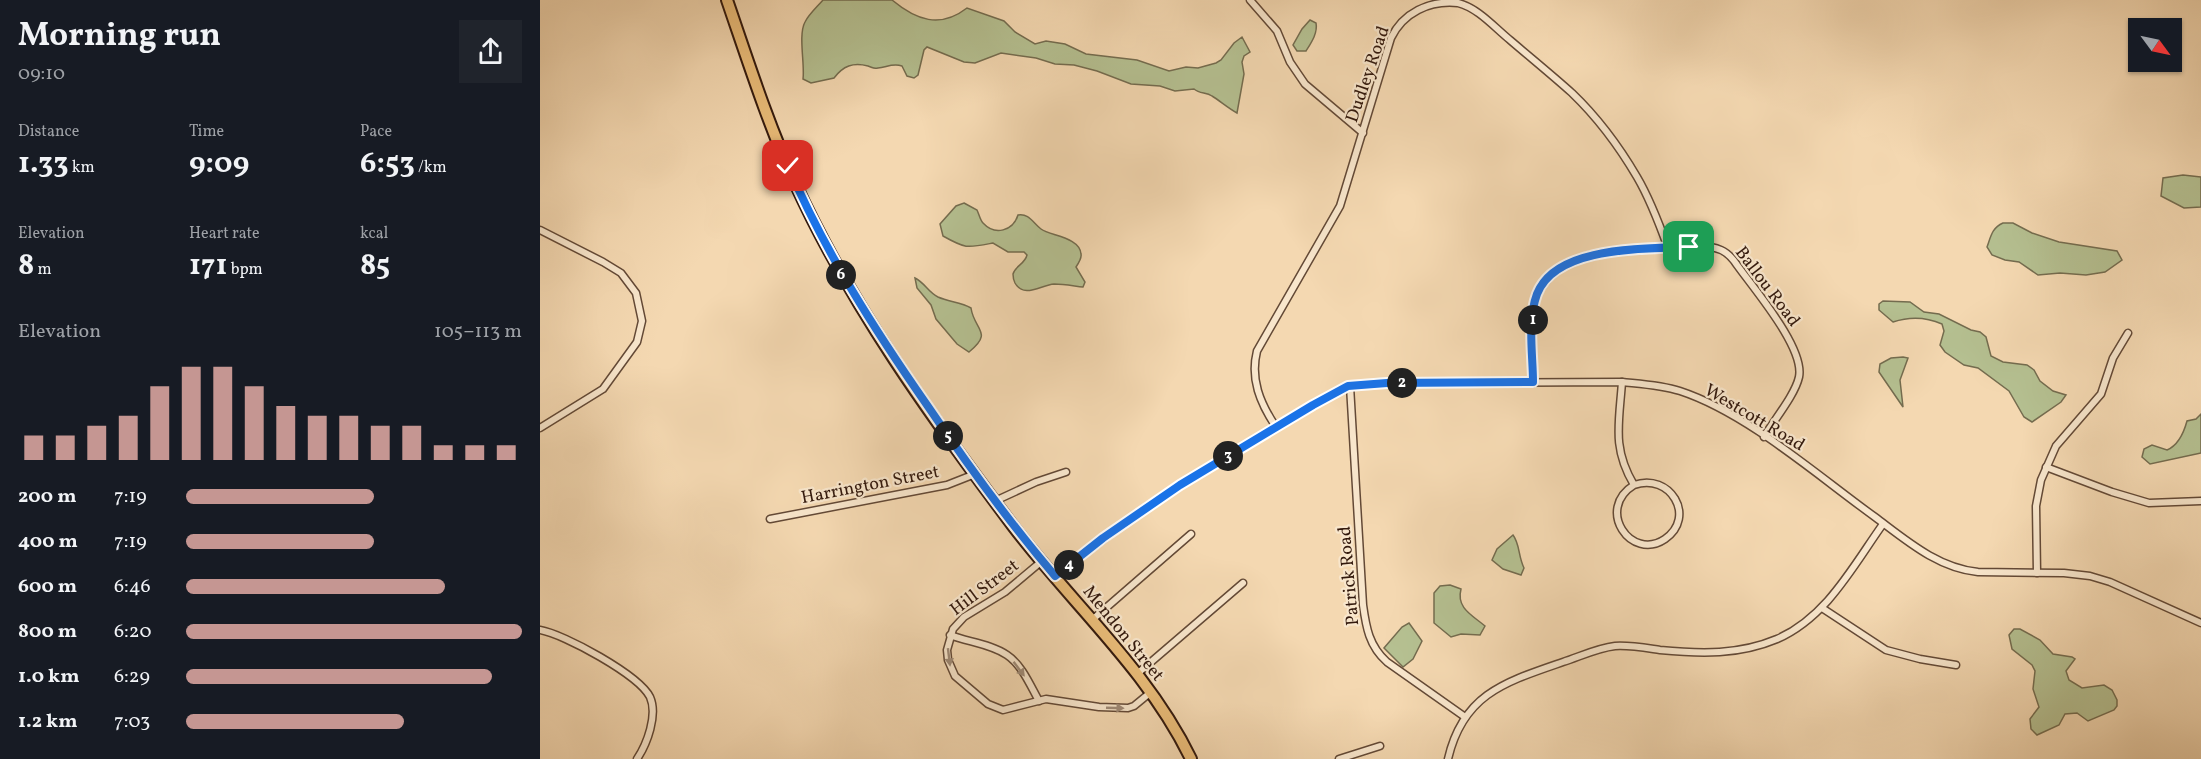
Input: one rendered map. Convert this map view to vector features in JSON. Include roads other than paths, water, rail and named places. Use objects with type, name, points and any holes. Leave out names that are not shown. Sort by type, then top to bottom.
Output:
[{"type":"main road","name":"Mendon Street","points":[[727,0],[788,166],[837,267],[881,340],[997,504],[1151,692],[1180,736],[1191,759]]},
{"type":"street","points":[[1250,0],[1277,31],[1290,62],[1305,84],[1363,133]]},
{"type":"street","name":"Dudley Road","points":[[1276,427],[1265,410],[1256,388],[1254,367],[1257,351],[1340,206],[1391,38],[1401,21],[1411,12],[1429,3],[1450,2],[1464,5],[1484,18],[1584,105],[1637,177],[1657,216],[1668,248]]},
{"type":"street","points":[[540,230],[621,273],[636,293],[642,321],[637,342],[603,389],[540,428]]},
{"type":"street","name":"Ballou Road","points":[[1533,382],[1533,316],[1537,295],[1549,278],[1573,261],[1598,253],[1696,246],[1724,251],[1737,265],[1791,341],[1799,359],[1799,376],[1764,437]]},
{"type":"street","points":[[2037,573],[2036,506],[2041,480],[2056,446],[2101,394],[2113,358],[2128,333]]},
{"type":"street","points":[[1622,382],[1619,446],[1623,466],[1634,485]]},
{"type":"street","name":"Westcott Road","points":[[1055,576],[1149,505],[1276,427],[1350,386],[1387,383],[1622,382],[1652,385],[1696,397],[1764,437],[1920,550],[1954,568],[1978,572],[2090,576],[2110,582],[2201,623]]},
{"type":"street","name":"Patrick Road","points":[[1350,386],[1363,605],[1369,638],[1387,662],[1465,717]]},
{"type":"street","points":[[2046,467],[2112,492],[2149,503],[2201,501]]},
{"type":"street","points":[[997,504],[1036,482],[1066,472]]},
{"type":"street","name":"Harrington Street","points":[[770,519],[952,484],[975,474]]},
{"type":"street","points":[[1648,482],[1662,485],[1673,494],[1678,507],[1678,521],[1671,534],[1659,542],[1646,544],[1634,541],[1621,528],[1617,516],[1618,504],[1624,493],[1634,485],[1648,482]]},
{"type":"street","points":[[1448,759],[1453,739],[1465,717],[1490,693],[1509,681],[1601,649],[1624,646],[1702,653],[1732,652],[1778,638],[1800,626],[1822,608],[1883,524]]},
{"type":"street","points":[[1092,620],[1191,534]]},
{"type":"street","name":"Hill Street","points":[[1042,561],[1005,592],[964,617],[950,635],[948,660],[955,676],[988,704],[1003,710],[1055,699],[1121,708],[1134,706],[1151,692]]},
{"type":"street","points":[[1137,674],[1243,583]]},
{"type":"street","points":[[1822,608],[1886,650],[1956,665]]},
{"type":"street","points":[[540,630],[558,635],[583,647],[645,690],[652,705],[651,724],[643,750],[637,759]]},
{"type":"street","points":[[950,635],[1010,656],[1023,672],[1039,701]]},
{"type":"street","points":[[1339,759],[1380,746]]}]
